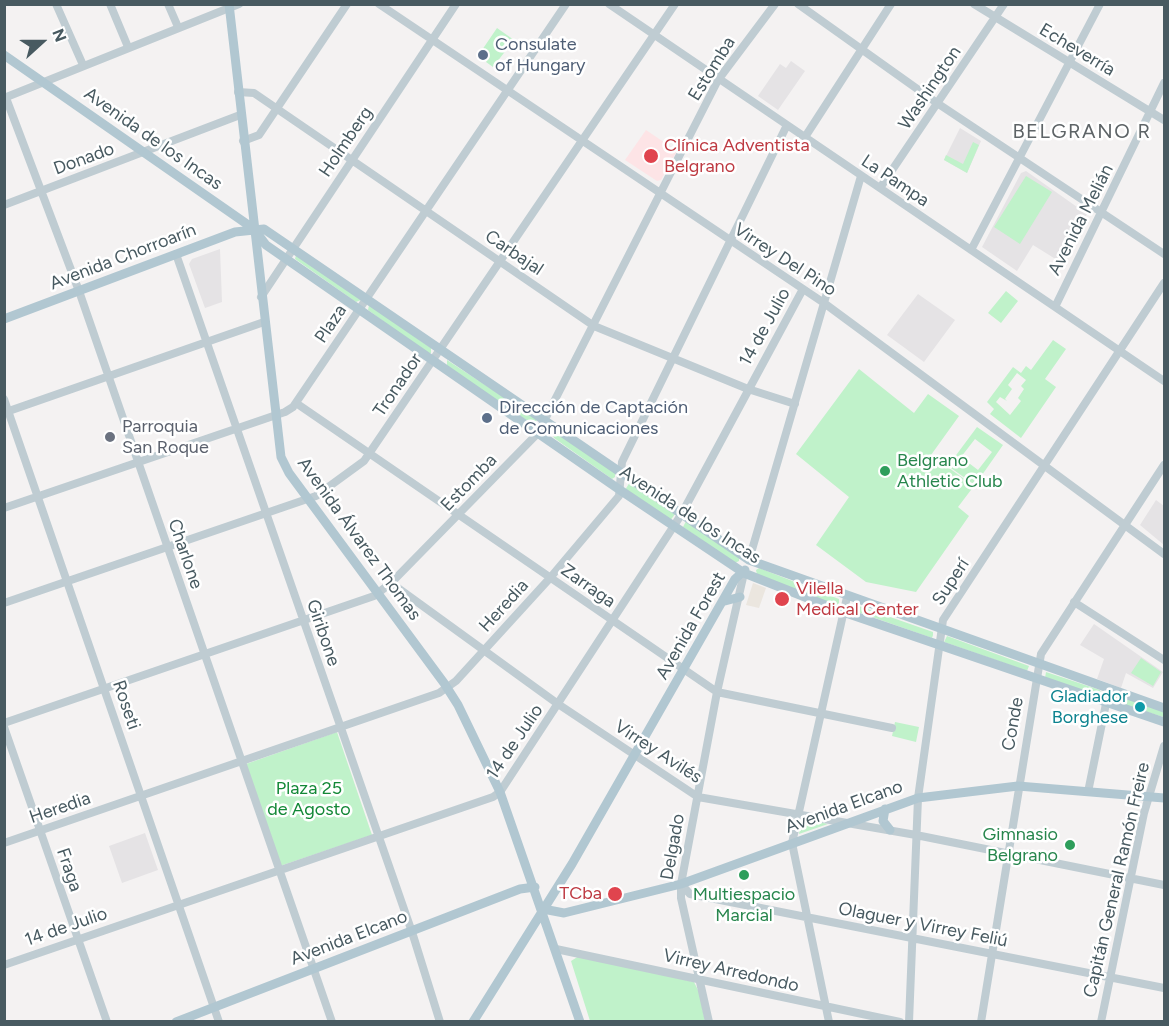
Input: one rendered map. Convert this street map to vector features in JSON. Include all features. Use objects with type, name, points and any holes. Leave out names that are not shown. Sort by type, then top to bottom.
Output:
[{"type":"main road","name":"Avenida Álvarez Thomas","points":[[232,6],[240,115],[274,415],[281,458],[448,688],[500,792],[543,909],[580,1022]]},
{"type":"main road","name":"Avenida de los Incas","points":[[4,55],[254,229],[266,245],[744,573],[843,612],[1164,722]]},
{"type":"main road","name":"Avenida de los Incas","points":[[254,229],[264,229],[294,248],[749,560],[847,597],[1164,708]]},
{"type":"main road","name":"Avenida Chorroarín","points":[[4,319],[235,232],[254,229]]},
{"type":"main road","name":"Avenida Forest","points":[[473,1022],[636,755],[725,601],[735,579],[744,573],[749,560]]},
{"type":"main road","points":[[725,601],[740,597]]},
{"type":"main road","name":"Avenida Elcano","points":[[543,909],[564,913],[681,884],[918,798],[1018,786],[1164,798]]},
{"type":"main road","points":[[885,809],[883,821],[890,830]]},
{"type":"main road","name":"Avenida Elcano","points":[[176,1022],[520,889],[535,887]]},
{"type":"street","points":[[57,4],[83,65]]},
{"type":"street","points":[[110,4],[128,47]]},
{"type":"street","points":[[168,4],[178,27]]},
{"type":"street","points":[[243,141],[259,135],[347,4]]},
{"type":"street","name":"Virrey Del Pino","points":[[379,4],[581,142],[824,303],[1164,554]]},
{"type":"street","name":"Holmberg","points":[[261,297],[456,4]]},
{"type":"street","name":"Plaza","points":[[4,508],[290,410],[566,4]]},
{"type":"street","name":"La Pampa","points":[[609,4],[1164,381]]},
{"type":"street","name":"Tronador","points":[[4,603],[309,498],[325,491],[370,454],[675,4]]},
{"type":"street","name":"Estomba","points":[[4,723],[203,656],[378,593],[391,583],[538,433],[718,80],[775,4]]},
{"type":"street","points":[[798,4],[937,102],[1101,214],[1164,254]]},
{"type":"street","points":[[805,137],[891,4]]},
{"type":"street","name":"Echeverría","points":[[974,4],[995,19],[1164,120]]},
{"type":"street","name":"Washington","points":[[880,188],[1004,4]]},
{"type":"street","points":[[971,250],[1100,4]]},
{"type":"street","points":[[5,98],[232,6]]},
{"type":"street","name":"Avenida Melián","points":[[1054,306],[1164,83]]},
{"type":"street","name":"Carbajal","points":[[238,92],[254,93],[594,326],[748,389],[795,404]]},
{"type":"street","name":"Charlone","points":[[5,98],[79,291],[277,870],[332,1022]]},
{"type":"street","name":"Donado","points":[[4,205],[240,115]]},
{"type":"street","points":[[620,490],[621,462],[787,125]]},
{"type":"street","name":"Avenida Forest","points":[[749,560],[861,176]]},
{"type":"street","name":"Giribone","points":[[176,254],[412,932],[440,1022]]},
{"type":"street","name":"Superí","points":[[909,1022],[918,798],[940,630],[944,620],[1164,283]]},
{"type":"street","name":"14 de Julio","points":[[4,965],[493,797],[500,792],[681,515],[803,289]]},
{"type":"street","points":[[7,412],[264,322]]},
{"type":"street","name":"Roseti","points":[[4,399],[219,1022]]},
{"type":"street","name":"Zarraga","points":[[296,404],[717,692],[892,728]]},
{"type":"street","name":"Conde","points":[[981,1022],[1041,654],[1164,465]]},
{"type":"street","name":"Heredia","points":[[4,843],[448,688],[550,578],[619,496],[620,490]]},
{"type":"street","name":"Delgado","points":[[709,1022],[681,884],[717,692],[744,573]]},
{"type":"street","name":"Virrey Avilés","points":[[391,583],[558,704],[698,797],[1008,852],[1164,885]]},
{"type":"street","points":[[829,1022],[792,843],[847,597]]},
{"type":"street","points":[[1074,603],[1164,660]]},
{"type":"street","points":[[1088,792],[1108,689]]},
{"type":"street","name":"Fraga","points":[[4,728],[107,1022]]},
{"type":"street","name":"Capitán General Ramón Freire","points":[[1101,1022],[1149,797],[1164,746]]},
{"type":"street","name":"Olaguer y Virrey Feliú","points":[[681,884],[690,894],[1164,988]]},
{"type":"street","name":"Virrey Arredondo","points":[[556,949],[900,1022]]},
{"type":"shaded area","points":[[791,61],[805,71],[778,110],[758,96],[780,64],[786,68]]},
{"type":"shaded area","points":[[960,128],[981,141],[967,173],[944,160]]},
{"type":"shaded area","name":"Clínica Adventista Belgrano","points":[[646,130],[677,151],[661,180],[657,181],[625,160]]},
{"type":"shaded area","points":[[1026,171],[1087,214],[1062,263],[1033,245],[1017,271],[982,247],[1021,173]]},
{"type":"shaded area","points":[[220,249],[222,302],[205,308],[189,264],[192,259]]},
{"type":"shaded area","points":[[918,294],[955,320],[924,362],[887,335]]},
{"type":"shaded area","points":[[1156,500],[1164,506],[1164,545],[1140,525]]},
{"type":"shaded area","points":[[753,583],[766,588],[759,608],[746,605]]},
{"type":"shaded area","points":[[1094,624],[1163,672],[1153,688],[1126,673],[1121,688],[1097,679],[1104,659],[1080,645]]},
{"type":"shaded area","points":[[145,833],[158,870],[122,883],[109,846]]},
{"type":"green space","points":[[497,28],[514,40],[493,67],[486,62],[490,56],[482,50]]},
{"type":"green space","points":[[973,142],[979,145],[967,173],[944,160],[946,155],[963,164]]},
{"type":"green space","points":[[1026,176],[1052,192],[1020,244],[994,227]]},
{"type":"green space","points":[[296,255],[361,300],[356,302],[295,259]]},
{"type":"green space","points":[[1006,291],[1018,301],[1001,323],[988,313]]},
{"type":"green space","points":[[369,305],[431,348],[431,353],[428,354],[368,310]]},
{"type":"green space","points":[[1053,340],[1066,349],[1045,379],[1056,387],[1021,438],[990,414],[994,409],[987,402],[1013,367],[1021,373],[1026,366],[1031,370]],"holes":[[[1017,373],[1026,380],[1021,386],[1024,389],[1018,398],[1021,401],[1010,415],[996,402],[1000,397],[1007,401],[1005,399],[1012,389],[1008,385]]]},
{"type":"green space","points":[[447,360],[537,419],[536,422],[532,424],[447,366]]},
{"type":"green space","name":"Belgrano Athletic Club","points":[[859,369],[914,413],[928,394],[959,416],[931,455],[974,486],[958,507],[969,516],[916,592],[866,582],[816,545],[849,497],[796,454]]},
{"type":"green space","points":[[977,427],[1003,445],[975,485],[948,466]],"holes":[[[975,439],[992,452],[978,470],[961,457]]]},
{"type":"green space","points":[[555,431],[615,473],[615,477],[612,479],[554,438],[552,434]]},
{"type":"green space","points":[[630,482],[675,514],[670,521],[625,490]]},
{"type":"green space","points":[[686,521],[739,557],[739,561],[735,563],[683,527]]},
{"type":"green space","points":[[759,568],[839,599],[839,603],[836,606],[757,575],[756,570]]},
{"type":"green space","points":[[853,604],[933,632],[932,638],[852,610]]},
{"type":"green space","points":[[947,636],[1029,666],[1027,671],[944,642]]},
{"type":"green space","points":[[1141,658],[1161,672],[1153,686],[1131,673]]},
{"type":"green space","points":[[1046,672],[1100,690],[1101,694],[1098,697],[1045,678]]},
{"type":"green space","points":[[1115,695],[1163,710],[1164,715],[1163,717],[1116,702],[1112,699]]},
{"type":"green space","points":[[895,722],[919,727],[916,742],[892,736]]},
{"type":"green space","name":"Plaza 25 de Agosto","points":[[337,732],[372,835],[280,866],[246,764]]},
{"type":"green space","points":[[801,818],[828,824],[799,834]]},
{"type":"green space","points":[[579,956],[694,982],[699,992],[705,1021],[590,1021],[571,961]]},
{"type":"place","name":"Consulate of Hungary","points":[[483,55]]},
{"type":"place","name":"Clínica Adventista Belgrano","points":[[651,156]]},
{"type":"place","name":"Dirección de Captación de Comunicaciones","points":[[487,418]]},
{"type":"place","name":"Parroquia San Roque","points":[[110,437]]},
{"type":"place","name":"Belgrano Athletic Club","points":[[885,471]]},
{"type":"place","name":"Vilella Medical Center","points":[[782,599]]},
{"type":"place","name":"Gladiador Borghese","points":[[1140,707]]},
{"type":"place","name":"Gimnasio Belgrano","points":[[1070,845]]},
{"type":"place","name":"Multiespacio Marcial","points":[[744,875]]},
{"type":"place","name":"TCba","points":[[615,894]]},
{"type":"district","name":"BELGRANO R","points":[[1082,132]]}]
